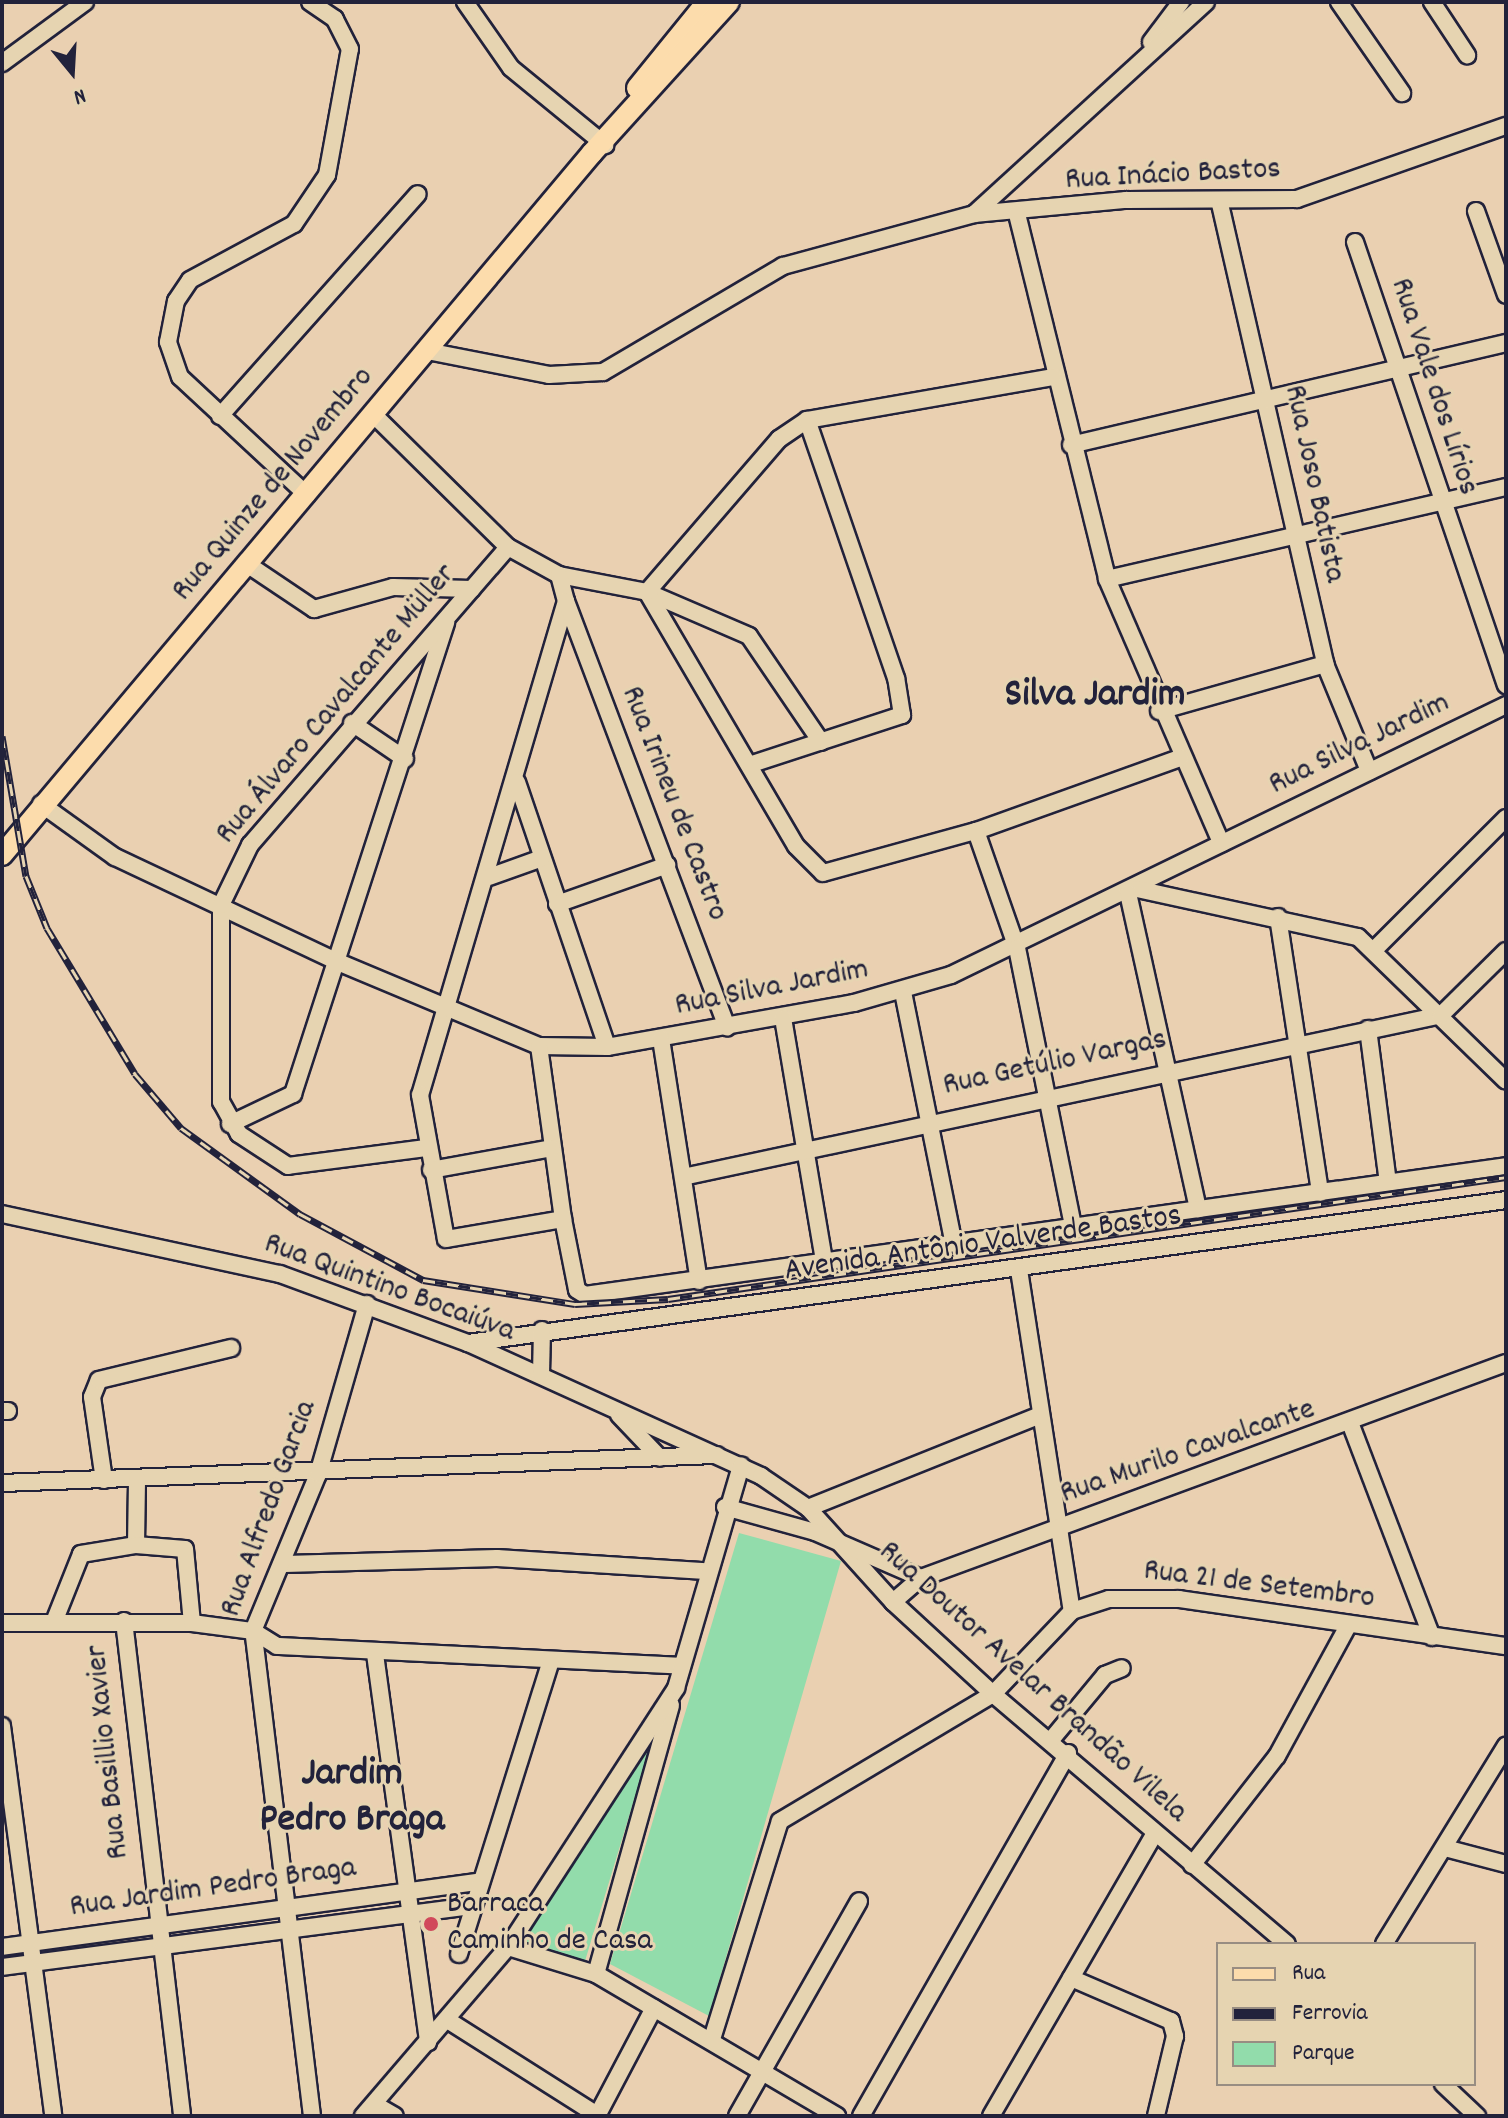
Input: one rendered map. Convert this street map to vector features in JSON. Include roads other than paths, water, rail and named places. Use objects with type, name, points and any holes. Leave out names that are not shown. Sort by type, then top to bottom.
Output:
[{"type":"main road","name":"Rua Quinze de Novembro","points":[[2,855],[41,804],[307,495],[597,146],[707,2]]},
{"type":"main road","name":"Rua Quinze de Novembro","points":[[597,146],[729,2]]},
{"type":"street","points":[[2,63],[85,2]]},
{"type":"street","points":[[307,495],[220,416],[175,368],[168,342],[176,301],[208,265],[281,233],[314,202],[332,159],[350,53],[340,26],[310,2]]},
{"type":"street","points":[[465,2],[511,68],[597,146]]},
{"type":"street","points":[[1139,58],[1181,2]]},
{"type":"street","points":[[427,351],[549,375],[603,372],[783,266],[974,214],[1139,58],[1206,2]]},
{"type":"street","points":[[1339,2],[1402,93]]},
{"type":"street","points":[[1432,2],[1467,55]]},
{"type":"street","name":"Rua Inácio Bastos","points":[[974,214],[1017,214],[1126,200],[1220,204],[1297,199],[1506,126]]},
{"type":"street","points":[[220,416],[418,194]]},
{"type":"street","name":"Rua Joso Batista","points":[[1220,204],[1325,664],[1369,771]]},
{"type":"street","points":[[1476,211],[1506,295]]},
{"type":"street","points":[[1017,214],[1053,377],[1107,579],[1159,711],[1221,843]]},
{"type":"street","name":"Rua Vale dos Lírios","points":[[1355,242],[1506,685]]},
{"type":"street","points":[[1071,445],[1267,404],[1506,343]]},
{"type":"street","points":[[647,592],[779,439],[807,420],[1053,377]]},
{"type":"street","points":[[374,415],[508,547],[559,575],[647,592],[749,636],[821,742]]},
{"type":"street","points":[[752,764],[894,721],[903,705],[807,420]]},
{"type":"street","points":[[1107,579],[1443,505],[1506,487]]},
{"type":"street","name":"Rua Álvaro Cavalcante Müller","points":[[230,1124],[221,1102],[221,905],[250,845],[352,723],[508,547]]},
{"type":"street","points":[[247,564],[314,609],[393,587],[472,589]]},
{"type":"street","name":"Rua Irineu de Castro","points":[[559,575],[566,601],[727,1028]]},
{"type":"street","points":[[647,592],[752,764],[796,846],[823,873],[976,831],[1180,758]]},
{"type":"street","points":[[539,1046],[563,1219],[453,1240],[443,1233],[426,1148],[423,1073],[489,877],[566,601]]},
{"type":"street","points":[[426,1148],[288,1166],[230,1124],[293,1094],[405,759],[448,617]]},
{"type":"street","points":[[1159,711],[1325,664]]},
{"type":"street","name":"Rua Silva Jardim","points":[[41,804],[115,857],[338,962],[539,1046],[607,1047],[783,1018],[903,992],[1017,948],[1221,843],[1506,705]]},
{"type":"street","points":[[352,723],[405,759]]},
{"type":"street","points":[[517,780],[607,1047]]},
{"type":"street","points":[[1376,948],[1506,818]]},
{"type":"street","points":[[976,831],[1017,948],[1073,1225]]},
{"type":"street","points":[[489,877],[542,858]]},
{"type":"street","points":[[557,904],[667,865]]},
{"type":"street","points":[[1198,1209],[1132,891],[1330,927],[1376,948],[1506,1081]]},
{"type":"street","points":[[1278,917],[1320,1193]]},
{"type":"street","points":[[1441,1015],[1506,951]]},
{"type":"street","points":[[903,992],[953,1240]]},
{"type":"street","name":"Rua Getúlio Vargas","points":[[683,1177],[1168,1068],[1441,1015]]},
{"type":"street","points":[[783,1018],[824,1261]]},
{"type":"street","points":[[1368,1029],[1388,1182]]},
{"type":"street","points":[[661,1039],[699,1281]]},
{"type":"street","points":[[431,1170],[552,1148]]},
{"type":"street","name":"Avenida Antônio Valverde Bastos","points":[[563,1219],[577,1291],[699,1281],[953,1240],[1506,1166]]},
{"type":"street","name":"Avenida Antônio Valverde Bastos","points":[[468,1343],[542,1330],[1019,1270],[1506,1200]]},
{"type":"street","name":"Rua Quintino Bocaiúva","points":[[2,1214],[280,1274],[468,1343],[741,1465]]},
{"type":"street","points":[[1019,1270],[1072,1611]]},
{"type":"street","name":"Rua Alfredo Garcia","points":[[312,2116],[286,1928],[253,1631],[285,1564],[318,1474],[367,1304]]},
{"type":"street","points":[[541,1374],[542,1330]]},
{"type":"street","points":[[104,1480],[92,1397],[99,1380],[231,1348]]},
{"type":"street","name":"Rua Murilo Cavalcante","points":[[893,1602],[921,1578],[1351,1425],[1506,1363]]},
{"type":"street","points":[[612,1408],[660,1458]]},
{"type":"street","points":[[808,1508],[1041,1415]]},
{"type":"street","points":[[1351,1425],[1432,1637]]},
{"type":"street","points":[[2,1483],[318,1474],[722,1455]]},
{"type":"street","points":[[596,1974],[706,1571],[741,1465]]},
{"type":"street","name":"Rua Doutor Avelar Brandão Vilela","points":[[741,1465],[808,1508],[893,1602],[993,1694],[1068,1753],[1155,1833],[1285,1942]]},
{"type":"street","points":[[136,1545],[137,1478]]},
{"type":"street","points":[[725,1507],[834,1540],[921,1578]]},
{"type":"street","points":[[54,1622],[81,1554],[136,1545],[185,1549],[192,1623]]},
{"type":"street","points":[[285,1564],[497,1558],[706,1571]]},
{"type":"street","name":"Rua 21 de Setembro","points":[[712,2039],[780,1821],[993,1694],[1072,1611],[1109,1599],[1179,1599],[1506,1646]]},
{"type":"street","name":"Rua Basillio Xavier","points":[[124,1621],[155,1924],[182,2116]]},
{"type":"street","points":[[2,1623],[192,1623],[253,1631],[277,1646],[375,1654],[681,1666]]},
{"type":"street","points":[[1192,1865],[1277,1756],[1349,1624]]},
{"type":"street","points":[[375,1654],[428,2042]]},
{"type":"street","points":[[459,1954],[478,1882],[551,1661]]},
{"type":"street","points":[[1051,1740],[1105,1675],[1122,1668]]},
{"type":"street","points":[[395,2116],[368,2110],[449,2021],[508,1947],[676,1688]]},
{"type":"street","points":[[2,1726],[53,2116]]},
{"type":"street","points":[[1385,1942],[1506,1746]]},
{"type":"street","points":[[861,2116],[1068,1753]]},
{"type":"street","points":[[991,2116],[1155,1833]]},
{"type":"street","points":[[1445,1848],[1506,1864]]},
{"type":"street","name":"Rua Jardim Pedro Braga","points":[[2,1947],[478,1882]]},
{"type":"street","points":[[737,2116],[859,1901]]},
{"type":"street","name":"Rua Jardim Pedro Braga","points":[[2,1967],[471,1906]]},
{"type":"street","points":[[508,1947],[596,1974],[712,2039],[837,2116]]},
{"type":"street","points":[[1071,1978],[1159,2012],[1175,2036],[1156,2116]]},
{"type":"street","points":[[449,2021],[597,2116],[654,2008]]},
{"type":"street","points":[[1445,2086],[1477,2116]]},
{"type":"railway","points":[[2,736],[26,876],[47,928],[135,1074],[181,1128],[300,1214],[423,1280],[575,1304],[668,1299],[1506,1177]]},
{"type":"place","name":"Barraca Caminho de Casa","points":[[431,1924]]},
{"type":"district","name":"Silva Jardim","points":[[1095,697]]},
{"type":"district","name":"Jardim Pedro Braga","points":[[352,1799]]}]
